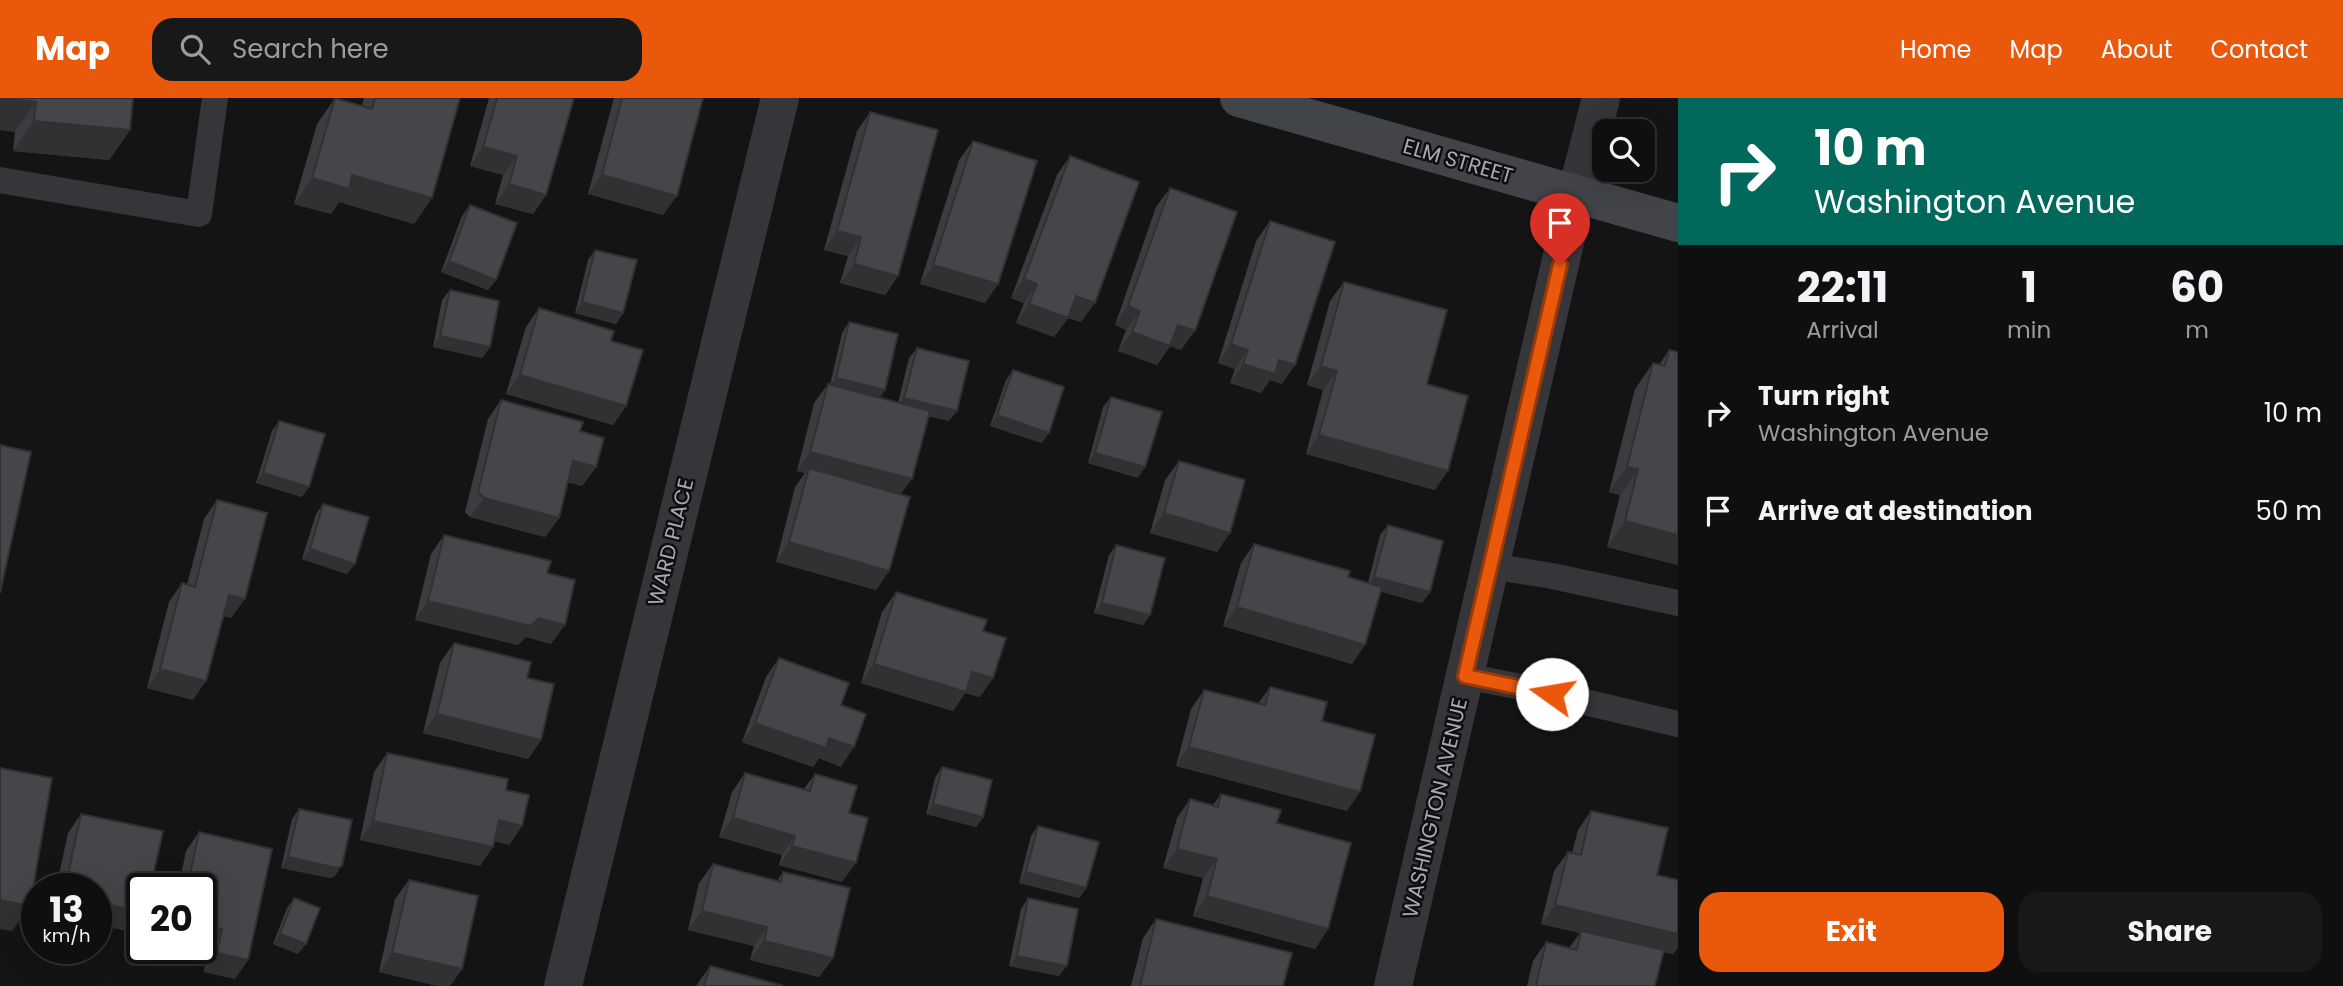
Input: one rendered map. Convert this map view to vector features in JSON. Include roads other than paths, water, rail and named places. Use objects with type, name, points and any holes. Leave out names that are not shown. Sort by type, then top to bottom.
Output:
[{"type":"main road","name":"ELM STREET","points":[[1239,98],[1678,223]]},
{"type":"street","name":"WARD PLACE","points":[[563,986],[780,98]]},
{"type":"street","name":"WASHINGTON AVENUE","points":[[1394,986],[1576,195],[1601,98]]},
{"type":"lane","points":[[0,180],[199,214],[215,98]]},
{"type":"lane","points":[[1491,566],[1678,603]]},
{"type":"lane","points":[[1465,676],[1678,724]]}]
